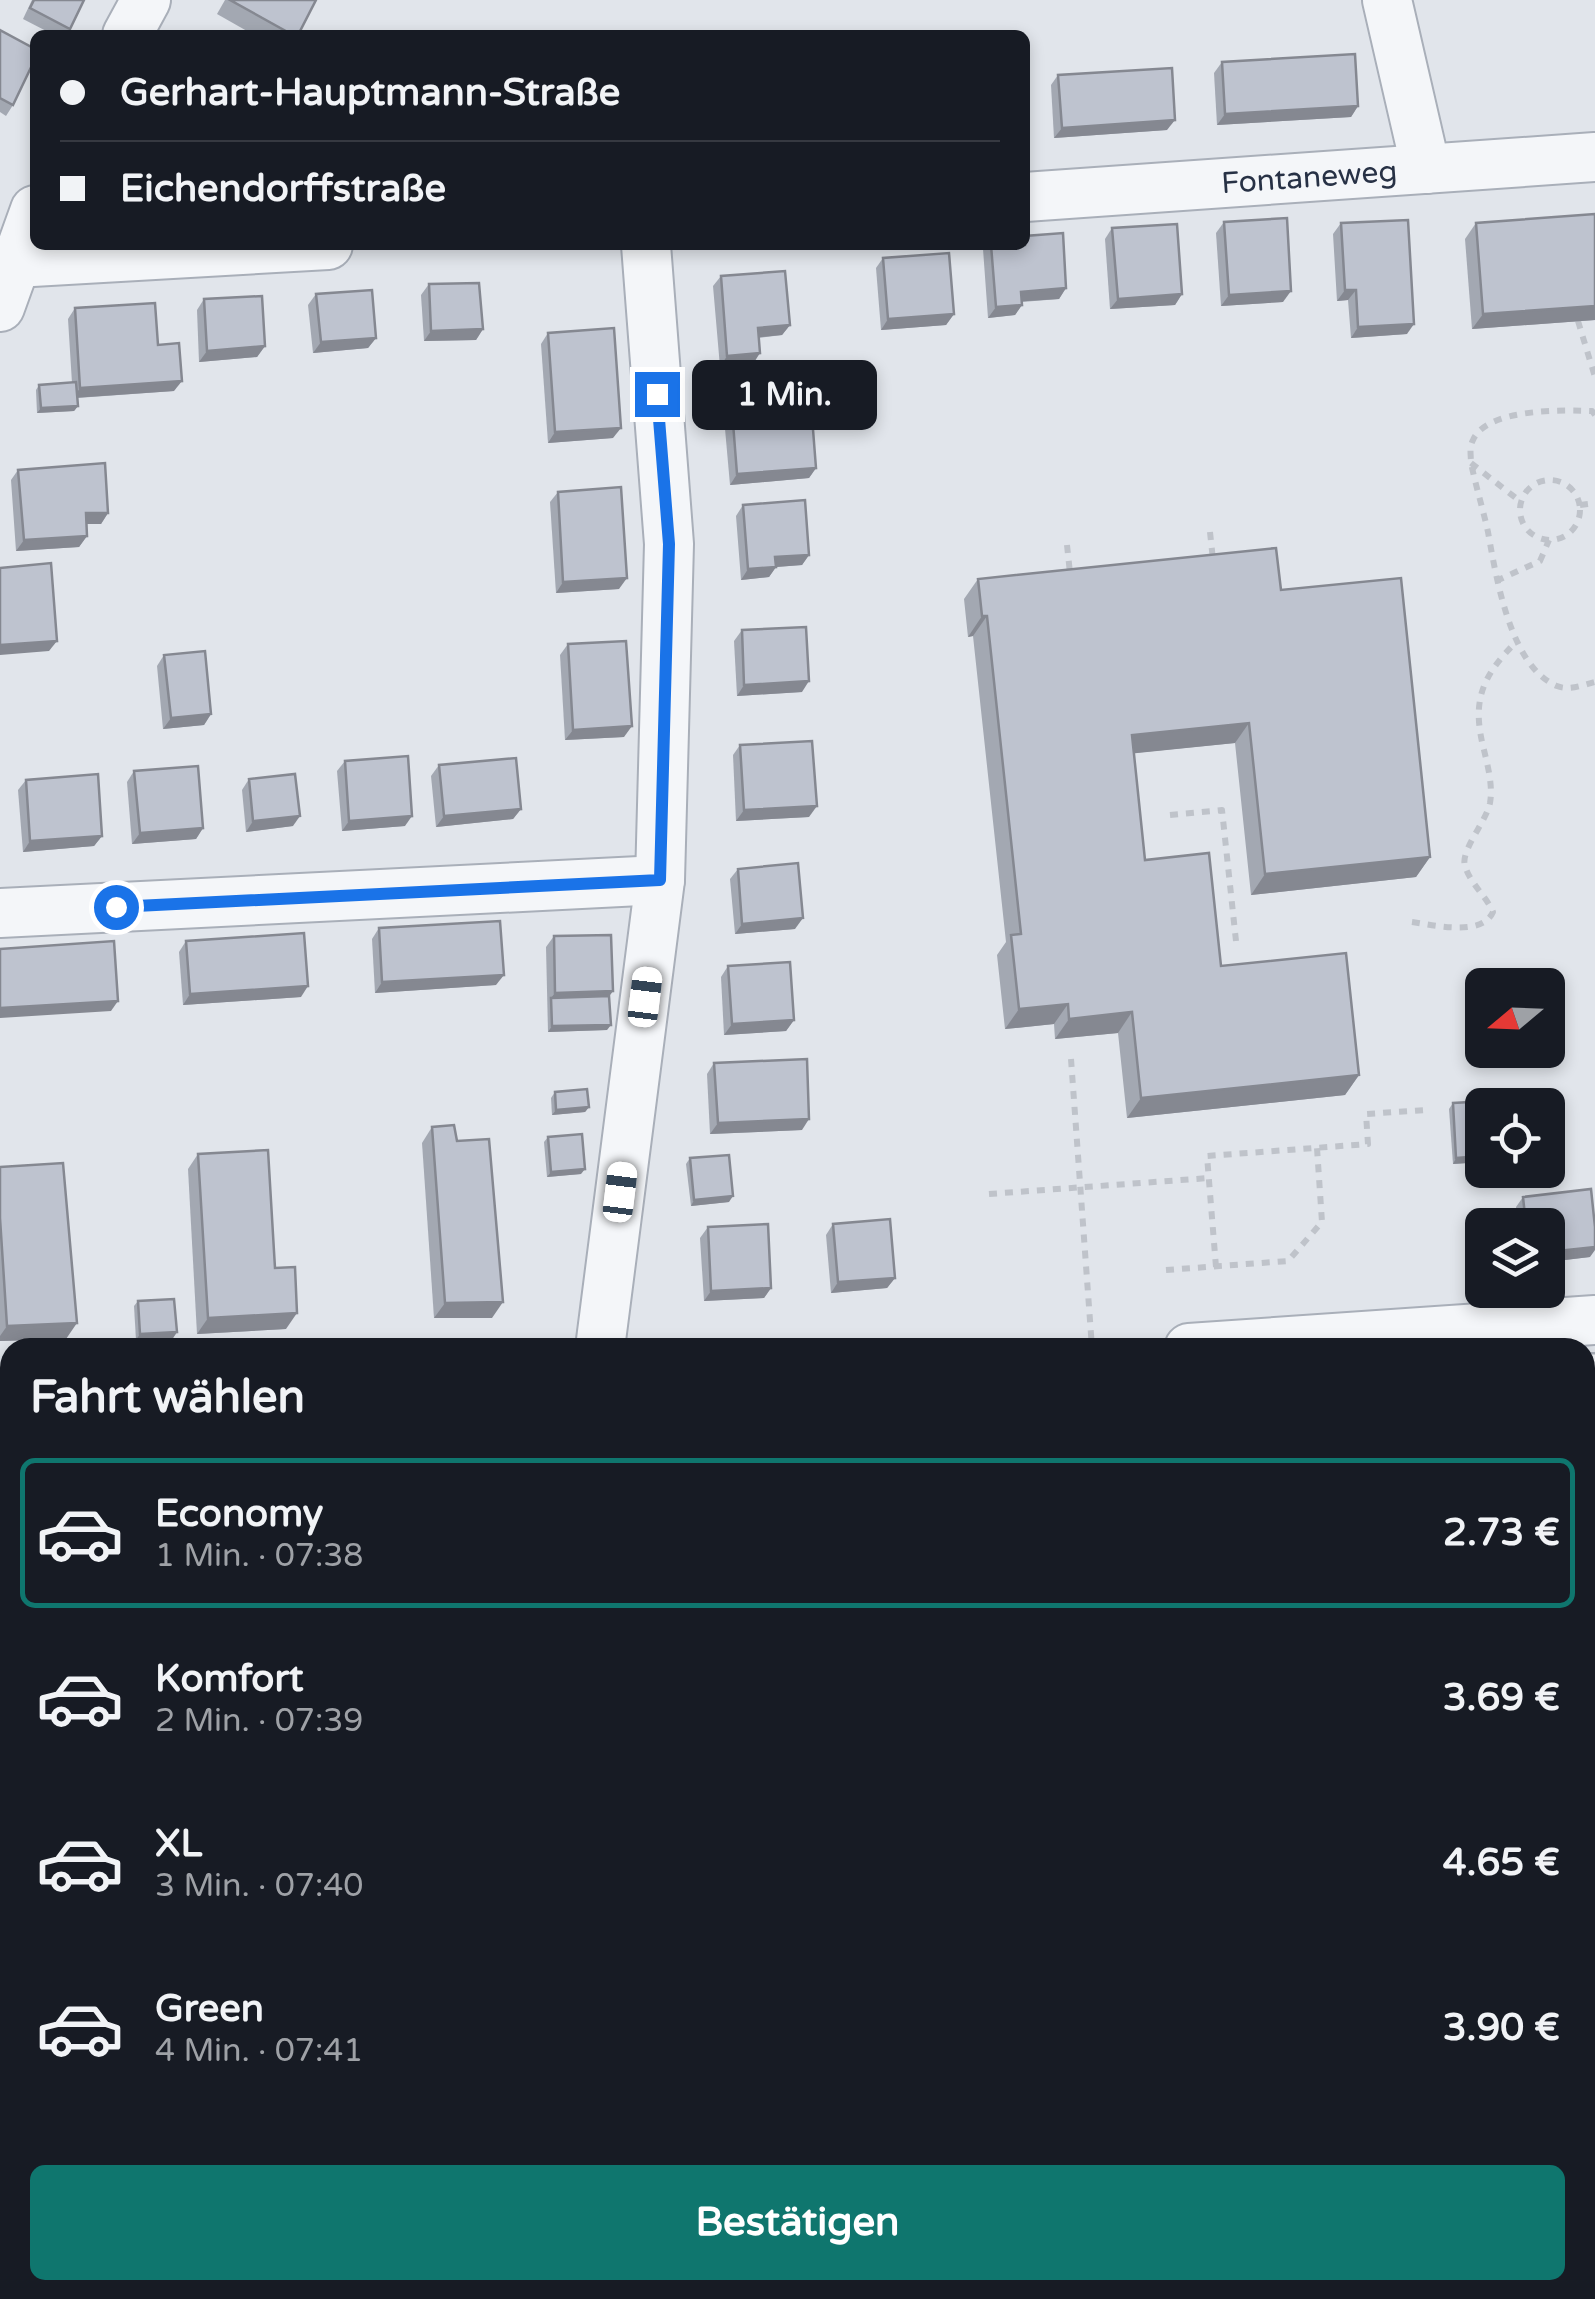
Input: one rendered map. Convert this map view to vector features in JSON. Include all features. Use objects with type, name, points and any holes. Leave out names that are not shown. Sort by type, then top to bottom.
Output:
[{"type":"street","points":[[130,30],[146,0]]},
{"type":"street","points":[[1388,0],[1426,168]]},
{"type":"street","name":"Fontaneweg","points":[[1030,197],[1595,157]]},
{"type":"street","points":[[30,223],[7,285],[288,250]]},
{"type":"street","points":[[601,1338],[660,880],[669,544],[646,250]]},
{"type":"street","points":[[0,913],[660,880]]},
{"type":"street","points":[[1465,1338],[1595,1320]]},
{"type":"path","points":[[1578,322],[1595,377]]},
{"type":"path","points":[[1595,402],[1593,413],[1532,412],[1498,421],[1474,436],[1470,444],[1496,580],[1518,640],[1532,666],[1557,686],[1567,689],[1595,682]]},
{"type":"path","points":[[1471,463],[1521,502]]},
{"type":"path","points":[[1556,480],[1572,489],[1580,505],[1573,530],[1557,540],[1540,539],[1521,520],[1521,502],[1539,482],[1556,480]]},
{"type":"path","points":[[1580,505],[1595,503]]},
{"type":"path","points":[[1210,532],[1214,573]]},
{"type":"path","points":[[1496,580],[1531,568],[1540,560],[1549,540]]},
{"type":"path","points":[[1067,544],[1071,588]]},
{"type":"path","points":[[1412,922],[1464,926],[1492,918],[1489,902],[1464,866],[1464,856],[1490,806],[1491,788],[1477,714],[1488,674],[1518,640]]},
{"type":"path","points":[[1170,815],[1222,810],[1236,941]]},
{"type":"path","points":[[1071,1059],[1091,1338]]},
{"type":"path","points":[[1216,1266],[1208,1156],[1368,1144],[1366,1114],[1425,1110]]},
{"type":"path","points":[[1166,1270],[1288,1261],[1322,1222],[1317,1148]]},
{"type":"path","points":[[989,1194],[1209,1178]]},
{"type":"building","points":[[34,0],[84,0],[70,29],[30,8]]},
{"type":"building","points":[[230,0],[316,0],[301,30],[284,30]]},
{"type":"building","points":[[0,30],[30,46],[30,69],[13,105],[0,98]]},
{"type":"building","points":[[1355,54],[1358,106],[1225,114],[1222,62]]},
{"type":"building","points":[[1172,68],[1175,120],[1062,128],[1058,75]]},
{"type":"building","points":[[1595,214],[1595,306],[1483,314],[1476,223]]},
{"type":"building","points":[[1287,218],[1291,291],[1229,295],[1224,222]]},
{"type":"building","points":[[1408,220],[1414,324],[1358,327],[1356,290],[1345,290],[1341,223]]},
{"type":"building","points":[[1177,224],[1182,294],[1118,299],[1112,228]]},
{"type":"building","points":[[1063,233],[1066,288],[1021,292],[1022,305],[996,307],[991,250],[1030,250],[1030,236]]},
{"type":"building","points":[[949,253],[954,314],[888,319],[883,258]]},
{"type":"building","points":[[785,271],[790,325],[758,328],[760,353],[727,356],[721,276]]},
{"type":"building","points":[[479,283],[483,329],[431,331],[429,284]]},
{"type":"building","points":[[372,290],[376,338],[321,342],[316,294]]},
{"type":"building","points":[[262,296],[265,346],[207,351],[204,299]]},
{"type":"building","points":[[155,303],[158,345],[179,343],[182,381],[80,388],[75,308]]},
{"type":"building","points":[[614,328],[621,428],[555,432],[548,333]]},
{"type":"building","points":[[809,378],[816,468],[737,474],[730,384]]},
{"type":"building","points":[[76,382],[78,406],[41,408],[39,385]]},
{"type":"building","points":[[105,463],[108,513],[86,513],[87,536],[24,540],[18,470]]},
{"type":"building","points":[[621,487],[627,578],[563,582],[558,492]]},
{"type":"building","points":[[805,500],[809,555],[775,557],[776,567],[748,569],[743,505]]},
{"type":"building","points":[[1276,548],[1281,590],[1401,578],[1430,857],[1265,874],[1249,723],[1132,735],[1145,860],[1209,853],[1221,966],[1346,953],[1359,1075],[1141,1098],[1132,1012],[1069,1019],[1068,1004],[1019,1009],[1011,935],[1021,934],[987,616],[982,616],[978,579]]},
{"type":"building","points":[[51,563],[57,641],[0,645],[0,568]]},
{"type":"building","points":[[806,627],[809,681],[744,685],[742,630]]},
{"type":"building","points":[[626,641],[632,726],[573,730],[568,644]]},
{"type":"building","points":[[205,651],[211,714],[171,718],[164,655]]},
{"type":"building","points":[[812,741],[817,806],[744,810],[740,745]]},
{"type":"building","points":[[408,756],[412,816],[349,821],[345,761]]},
{"type":"building","points":[[516,758],[521,809],[444,816],[439,765]]},
{"type":"building","points":[[198,766],[203,828],[140,833],[134,771]]},
{"type":"building","points":[[98,774],[102,836],[30,841],[26,780]]},
{"type":"building","points":[[295,774],[300,816],[253,821],[249,779]]},
{"type":"building","points":[[798,863],[803,918],[742,924],[738,869]]},
{"type":"building","points":[[500,921],[504,975],[382,982],[379,928]]},
{"type":"building","points":[[304,933],[308,986],[190,994],[186,941]]},
{"type":"building","points":[[611,935],[613,991],[555,993],[554,936]]},
{"type":"building","points":[[114,941],[118,1001],[0,1008],[0,949]]},
{"type":"building","points":[[790,962],[794,1020],[732,1024],[728,966]]},
{"type":"building","points":[[609,996],[611,1025],[552,1026],[551,998]]},
{"type":"building","points":[[807,1059],[809,1119],[718,1123],[714,1063]]},
{"type":"building","points":[[587,1089],[589,1107],[556,1110],[555,1092]]},
{"type":"building","points":[[1465,1102],[1465,1157],[1456,1158],[1453,1103]]},
{"type":"building","points":[[454,1125],[457,1141],[489,1139],[503,1302],[445,1303],[432,1127]]},
{"type":"building","points":[[582,1134],[585,1169],[551,1172],[548,1137]]},
{"type":"building","points":[[268,1150],[275,1268],[295,1267],[297,1313],[208,1318],[198,1154]]},
{"type":"building","points":[[729,1155],[733,1196],[694,1200],[690,1158]]},
{"type":"building","points":[[63,1163],[77,1323],[7,1326],[0,1167]]},
{"type":"building","points":[[1591,1189],[1595,1247],[1565,1250],[1565,1208],[1524,1208],[1523,1197]]},
{"type":"building","points":[[890,1219],[895,1278],[838,1282],[833,1224]]},
{"type":"building","points":[[768,1224],[771,1288],[711,1291],[708,1227]]},
{"type":"building","points":[[174,1299],[177,1332],[140,1334],[138,1301]]},
{"type":"route","points":[[116,907],[660,880],[669,544],[657,394]]}]
